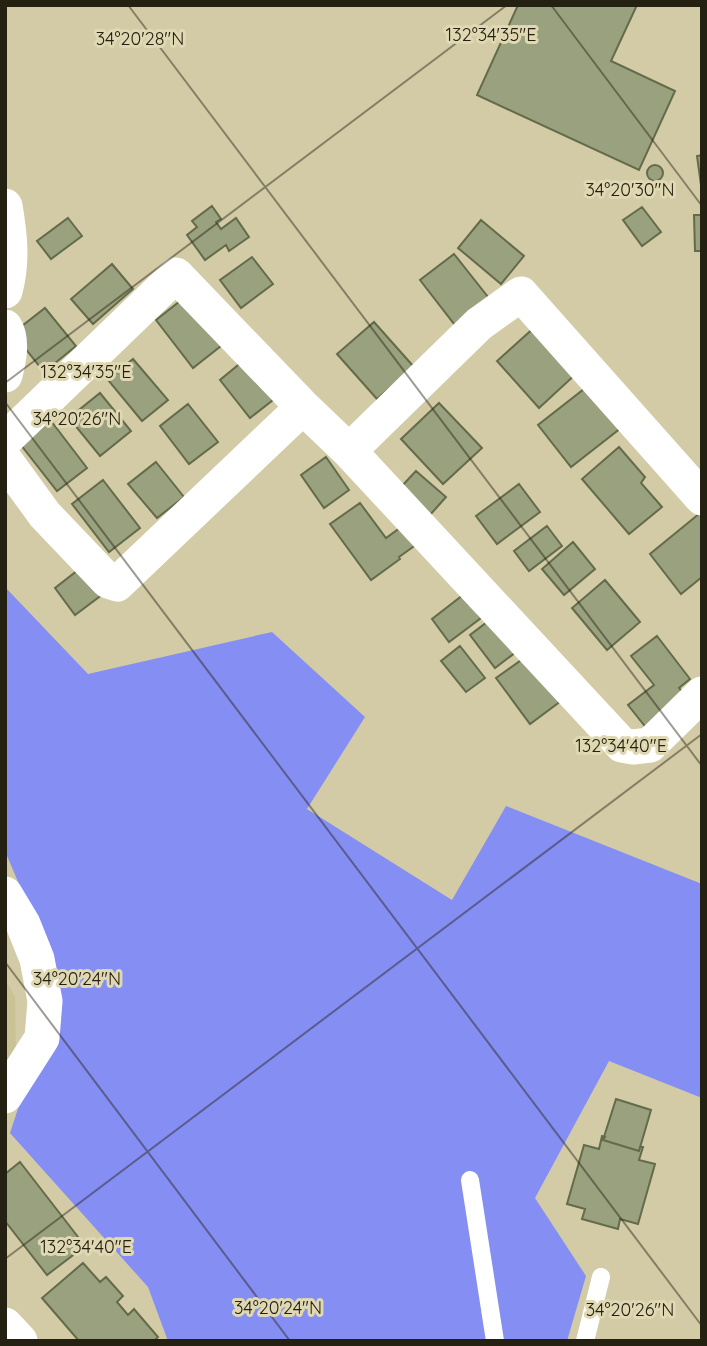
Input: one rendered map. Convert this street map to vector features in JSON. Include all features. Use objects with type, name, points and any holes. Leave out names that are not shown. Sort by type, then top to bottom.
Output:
[{"type":"street","points":[[5,206],[11,239],[5,291]]},
{"type":"street","points":[[5,440],[176,275],[349,451],[622,745],[633,747],[650,744],[702,694]]},
{"type":"street","points":[[349,451],[479,324],[521,294],[702,498]]},
{"type":"street","points":[[5,327],[9,333],[9,362],[5,374]]},
{"type":"street","points":[[5,460],[45,515],[108,582],[117,584],[303,407]]},
{"type":"street","points":[[5,894],[23,924],[37,959],[45,1001],[42,1038],[5,1096]]},
{"type":"street","points":[[5,1325],[20,1341]]},
{"type":"lane","points":[[470,1180],[495,1341]]},
{"type":"lane","points":[[585,1341],[601,1277]]},
{"type":"shaded area","points":[[5,587],[88,674],[272,632],[365,717],[307,809],[452,900],[506,806],[702,884],[702,1098],[609,1061],[535,1198],[586,1276],[567,1341],[168,1341],[148,1287],[10,1133],[60,981],[5,851]]},
{"type":"shaded area","points":[[5,979],[15,997],[16,1056],[5,1070]]},
{"type":"building","points":[[518,5],[637,5],[611,61],[675,91],[639,170],[477,95]]},
{"type":"building","points":[[702,155],[702,185],[701,185],[697,156]]},
{"type":"building","points":[[652,165],[658,165],[663,173],[661,179],[652,181],[647,176],[647,170]]},
{"type":"building","points":[[212,206],[221,219],[216,222],[221,229],[236,218],[249,237],[229,251],[226,245],[205,260],[187,235],[197,227],[192,221]]},
{"type":"building","points":[[642,207],[661,232],[642,246],[623,220]]},
{"type":"building","points":[[694,215],[702,215],[702,251],[695,251]]},
{"type":"building","points":[[68,218],[82,236],[51,259],[37,241]]},
{"type":"building","points":[[481,220],[524,256],[501,284],[458,248]]},
{"type":"building","points":[[454,254],[492,302],[458,329],[420,280]]},
{"type":"building","points":[[252,257],[273,284],[241,308],[220,280]]},
{"type":"building","points":[[112,264],[133,289],[93,324],[71,299]]},
{"type":"building","points":[[189,294],[226,342],[193,368],[156,320]]},
{"type":"building","points":[[45,308],[76,346],[44,372],[13,333]]},
{"type":"building","points":[[374,322],[414,367],[377,399],[337,354]]},
{"type":"building","points":[[536,326],[578,372],[539,408],[497,361]]},
{"type":"building","points":[[133,359],[168,400],[142,421],[108,380]]},
{"type":"building","points":[[243,361],[273,400],[250,418],[220,380]]},
{"type":"building","points":[[593,382],[626,424],[571,467],[538,425]]},
{"type":"building","points":[[100,393],[131,431],[100,456],[69,418]]},
{"type":"building","points":[[439,403],[482,448],[443,484],[401,439]]},
{"type":"building","points":[[188,404],[218,442],[189,464],[160,426]]},
{"type":"building","points":[[48,417],[87,468],[57,491],[17,440]]},
{"type":"building","points":[[619,447],[645,477],[641,483],[662,507],[629,534],[582,479]]},
{"type":"building","points":[[326,457],[349,490],[324,508],[301,475]]},
{"type":"building","points":[[156,462],[184,497],[157,518],[128,484]]},
{"type":"building","points":[[416,471],[446,497],[430,515],[400,488]]},
{"type":"building","points":[[103,480],[140,528],[109,552],[72,504]]},
{"type":"building","points":[[519,484],[540,512],[497,544],[476,516]]},
{"type":"building","points":[[360,503],[386,538],[404,525],[417,544],[371,580],[330,524]]},
{"type":"building","points":[[700,513],[702,577],[681,594],[650,554]]},
{"type":"building","points":[[547,526],[562,546],[529,571],[514,551]]},
{"type":"building","points":[[573,542],[595,569],[564,595],[542,569]]},
{"type":"building","points":[[82,567],[103,594],[75,615],[55,588]]},
{"type":"building","points":[[605,580],[640,622],[607,650],[572,608]]},
{"type":"building","points":[[463,595],[481,618],[449,642],[432,619]]},
{"type":"building","points":[[495,616],[520,649],[495,668],[470,635]]},
{"type":"building","points":[[657,636],[690,679],[679,688],[688,699],[648,730],[628,705],[654,685],[631,656]]},
{"type":"building","points":[[460,646],[485,678],[466,692],[441,661]]},
{"type":"building","points":[[531,653],[565,698],[530,724],[496,678]]},
{"type":"building","points":[[616,1099],[651,1110],[639,1151],[603,1140]]},
{"type":"building","points":[[602,1136],[605,1137],[603,1140],[639,1151],[640,1147],[643,1147],[639,1160],[655,1164],[638,1224],[620,1219],[618,1229],[582,1219],[585,1209],[567,1204],[584,1145],[599,1149]]},
{"type":"building","points":[[20,1162],[85,1246],[47,1275],[5,1221],[5,1174]]},
{"type":"building","points":[[83,1263],[100,1282],[106,1277],[123,1296],[117,1302],[128,1315],[134,1309],[158,1337],[154,1341],[79,1341],[42,1298]]}]
